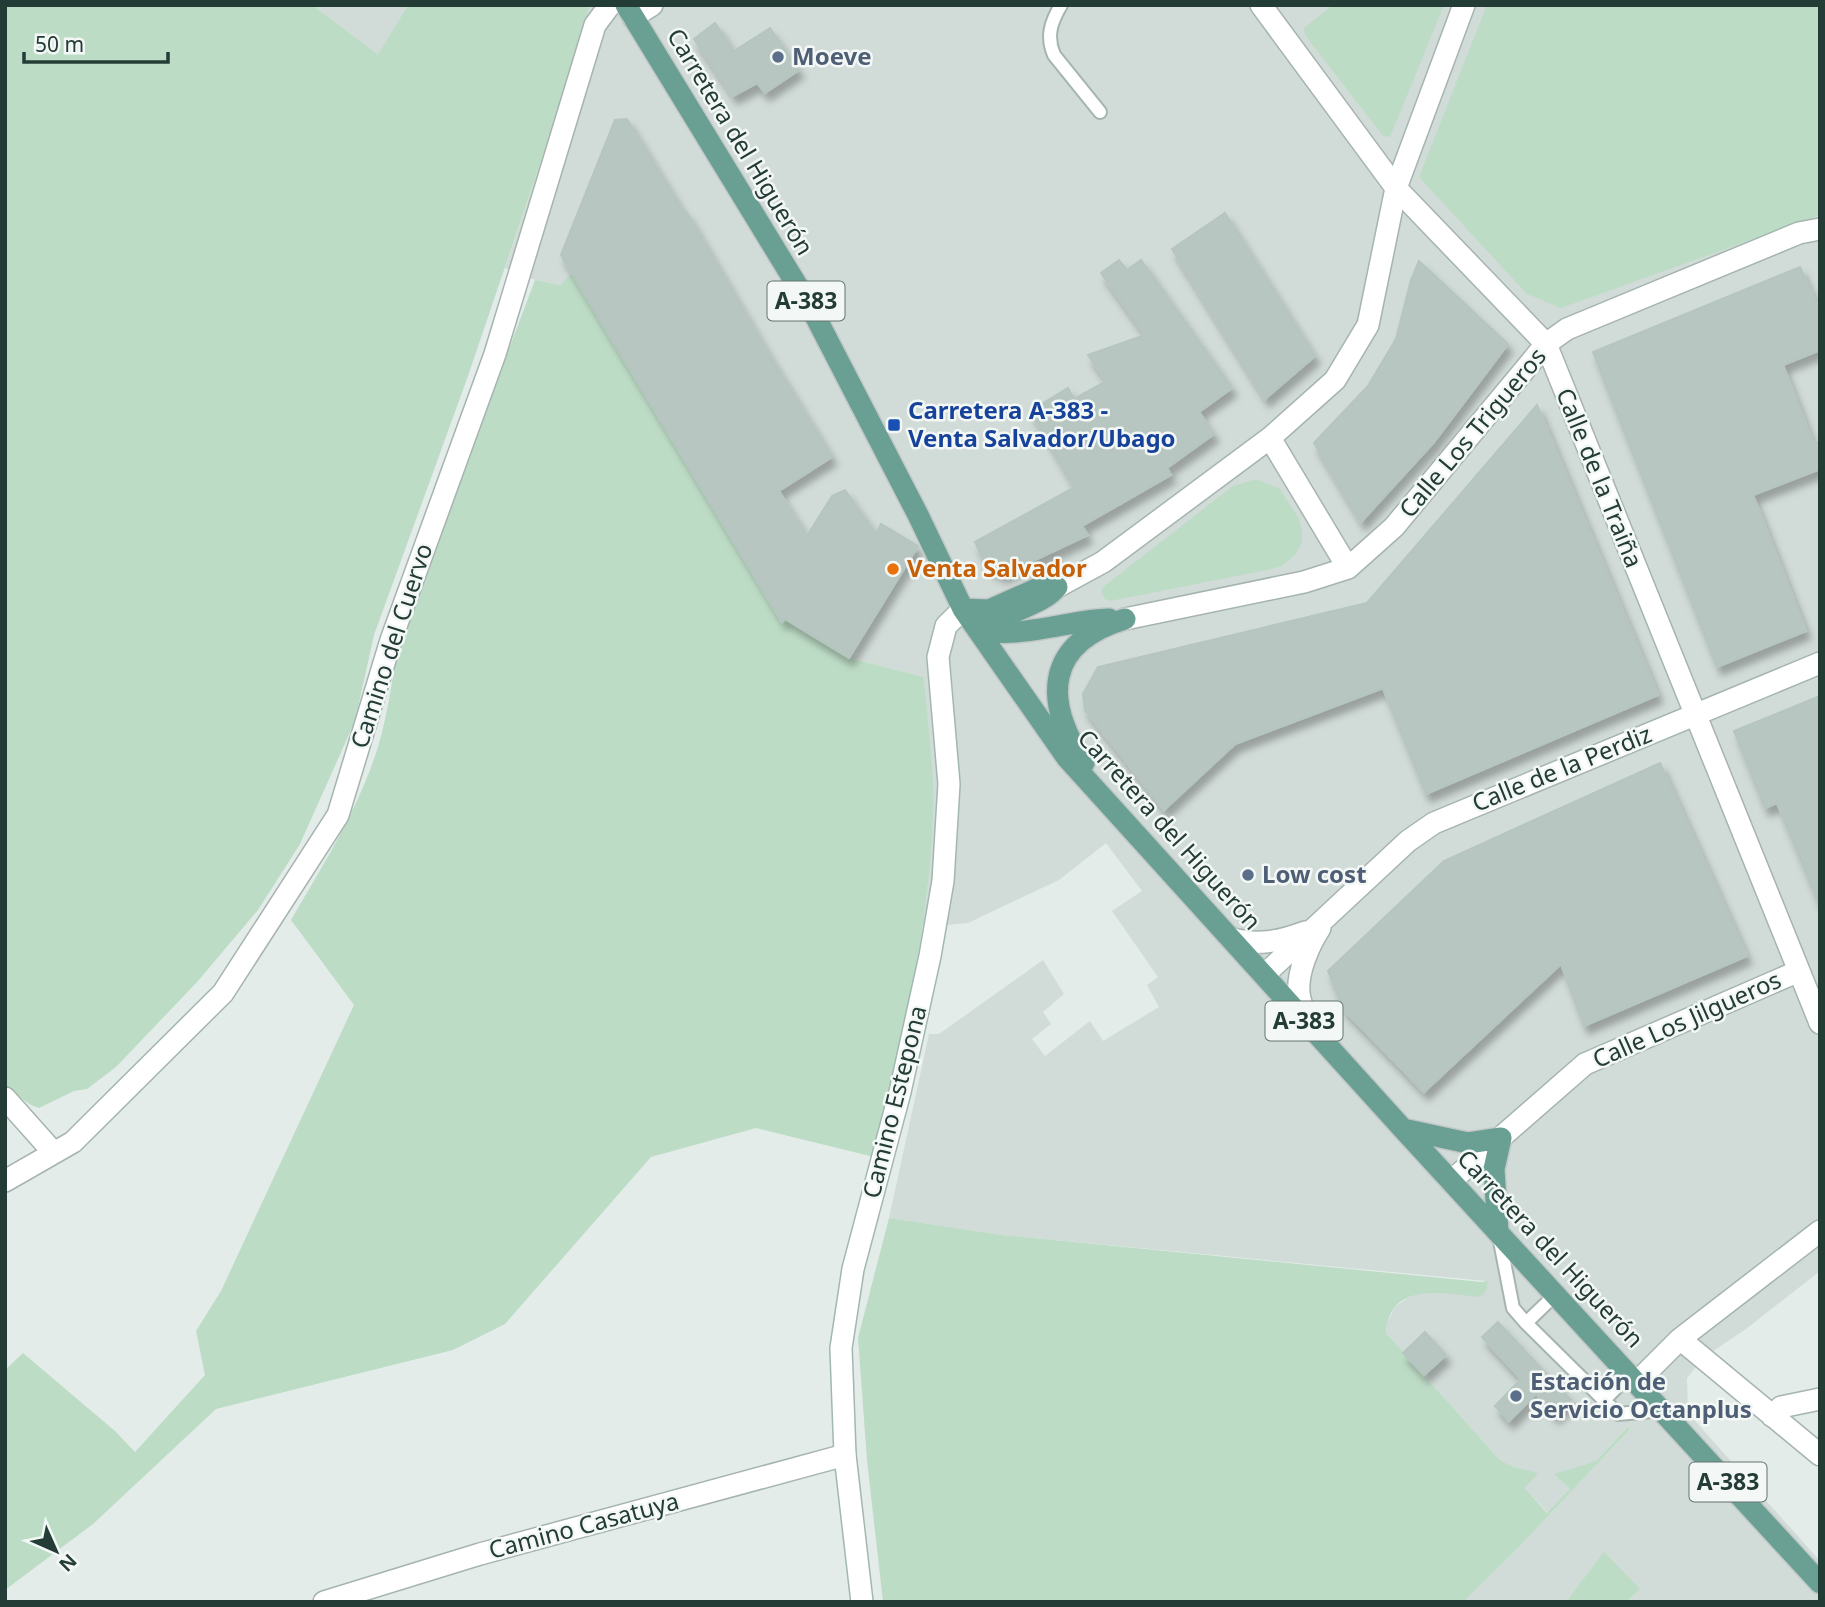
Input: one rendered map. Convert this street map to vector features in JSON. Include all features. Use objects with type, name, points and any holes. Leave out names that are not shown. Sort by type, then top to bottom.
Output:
[{"type":"main road","name":"Carretera del Higuerón","points":[[630,11],[811,308],[978,627],[1067,758],[1820,1583]]},
{"type":"main road","points":[[978,627],[989,610],[1043,586],[1063,585]]},
{"type":"main road","points":[[978,627],[1041,602],[1063,585]]},
{"type":"main road","points":[[1063,585],[1050,605],[1050,610],[1057,618],[1068,623]]},
{"type":"main road","points":[[978,627],[1007,633],[1096,619],[1125,618]]},
{"type":"main road","points":[[1118,814],[1080,756],[1064,723],[1057,690],[1061,667],[1081,640],[1102,626],[1125,618]]},
{"type":"main road","points":[[1403,1129],[1468,1143],[1501,1138],[1494,1169],[1498,1232]]},
{"type":"street","name":"Camino del Cuervo","points":[[5,1181],[74,1142],[223,993],[338,815],[391,640],[495,354],[595,25],[610,5]]},
{"type":"street","points":[[630,11],[652,5]]},
{"type":"street","name":"Calle de la Traiña","points":[[1261,5],[1396,188],[1546,344],[1820,1023]]},
{"type":"street","points":[[1063,585],[1113,555],[1270,438],[1335,380],[1368,326],[1396,188],[1464,5]]},
{"type":"street","name":"Calle Los Trigueros","points":[[1125,618],[1304,582],[1348,568],[1394,527],[1546,344],[1567,329],[1799,233],[1820,229]]},
{"type":"street","points":[[1270,438],[1348,568]]},
{"type":"street","name":"Camino Estepona","points":[[862,1602],[845,1455],[841,1349],[853,1269],[900,1092],[930,956],[943,881],[949,784],[938,657],[946,626],[978,627]]},
{"type":"street","name":"Calle de la Perdiz","points":[[1264,975],[1408,841],[1434,823],[1820,663]]},
{"type":"street","name":"Calle de la Perdiz","points":[[1311,1028],[1299,996],[1299,982],[1308,951],[1329,914]]},
{"type":"street","name":"Calle de la Perdiz","points":[[1230,938],[1275,942],[1313,929]]},
{"type":"street","name":"Calle Los Jilgueros","points":[[1451,1181],[1585,1064],[1799,971]]},
{"type":"street","points":[[5,1098],[54,1153]]},
{"type":"street","points":[[1633,1378],[1820,1231]]},
{"type":"street","points":[[1680,1339],[1820,1455]]},
{"type":"street","points":[[1772,1416],[1781,1407],[1820,1399]]},
{"type":"street","name":"Camino Casatuya","points":[[324,1602],[480,1554],[845,1455]]},
{"type":"lane","points":[[1061,5],[1051,23],[1051,47],[1054,55],[1100,112]]},
{"type":"lane","points":[[1498,1232],[1513,1308],[1526,1323],[1618,1414],[1663,1410]]},
{"type":"lane","points":[[1526,1323],[1556,1294]]},
{"type":"lane","points":[[1603,1401],[1633,1378]]},
{"type":"shaded area","points":[[312,5],[408,5],[378,56]]},
{"type":"shaded area","points":[[590,5],[1820,5],[1820,1271],[1746,1329],[1703,1358],[1687,1378],[1688,1413],[1820,1561],[1820,1602],[1626,1602],[1640,1588],[1585,1580],[1566,1602],[1463,1602],[1630,1429],[1628,1427],[1596,1461],[1555,1474],[1570,1489],[1548,1513],[1525,1488],[1537,1473],[1511,1466],[1499,1459],[1386,1333],[1387,1323],[1395,1307],[1409,1297],[1487,1281],[1002,1235],[889,1218],[929,1034],[939,1034],[1043,960],[1064,994],[1043,1012],[1051,1024],[1032,1039],[1045,1056],[1090,1021],[1103,1041],[1159,1007],[1147,985],[1158,977],[1112,911],[1142,891],[1106,843],[1059,880],[968,923],[936,926],[922,924],[933,813],[924,677],[849,658],[782,622],[574,273],[560,285],[535,280],[505,268],[557,114]]},
{"type":"green space","points":[[5,5],[312,5],[378,55],[408,5],[590,5],[557,114],[468,376],[374,635],[355,721],[300,844],[258,910],[198,981],[116,1067],[87,1089],[74,1091],[39,1108],[5,1087]]},
{"type":"green space","points":[[1333,5],[1444,5],[1390,137],[1383,136],[1305,35],[1304,28]]},
{"type":"green space","points":[[1487,5],[1820,5],[1820,215],[1561,308],[1527,294],[1419,177]]},
{"type":"green space","points":[[573,272],[781,622],[785,619],[849,658],[924,677],[933,799],[926,901],[904,1031],[874,1157],[756,1128],[651,1157],[505,1324],[453,1350],[216,1409],[93,1524],[5,1590],[5,1370],[23,1353],[115,1431],[135,1452],[205,1375],[196,1331],[221,1291],[354,1005],[291,920],[339,836],[370,770],[385,721],[398,642],[535,280],[560,285]]},
{"type":"green space","points":[[1256,479],[1279,488],[1299,519],[1302,542],[1295,555],[1282,566],[1110,601],[1105,599],[1101,592],[1103,587],[1233,486]]},
{"type":"green space","points":[[889,1218],[1002,1235],[1488,1281],[1486,1291],[1480,1297],[1435,1293],[1408,1298],[1397,1305],[1390,1316],[1386,1333],[1499,1459],[1511,1466],[1538,1473],[1525,1488],[1547,1513],[1570,1489],[1554,1474],[1596,1461],[1628,1427],[1630,1429],[1463,1602],[883,1602],[867,1460],[858,1338]]},
{"type":"green space","points":[[1604,1552],[1640,1589],[1626,1602],[1566,1602]]},
{"type":"building","points":[[715,23],[734,51],[770,28],[799,70],[765,93],[757,83],[733,96],[694,39]]},
{"type":"building","points":[[627,119],[683,211],[687,213],[832,457],[779,491],[807,536],[832,496],[845,490],[876,534],[881,524],[918,546],[849,658],[785,619],[782,622],[561,255],[615,120]]},
{"type":"building","points":[[1225,213],[1315,356],[1265,399],[1172,249]]},
{"type":"building","points":[[1119,260],[1127,270],[1141,260],[1232,388],[1199,412],[1214,434],[1167,468],[1171,475],[1082,526],[1088,535],[1003,575],[987,567],[975,542],[1075,487],[1030,411],[1068,388],[1074,399],[1106,381],[1088,355],[1145,335],[1101,273]]},
{"type":"building","points":[[1419,261],[1508,344],[1434,442],[1361,522],[1314,443],[1368,386],[1396,339],[1411,280]]},
{"type":"building","points":[[1800,267],[1820,312],[1820,350],[1783,365],[1813,443],[1820,441],[1820,469],[1753,495],[1806,631],[1717,667],[1593,352]]},
{"type":"building","points":[[1537,405],[1658,695],[1426,794],[1383,688],[1235,744],[1164,810],[1085,710],[1083,694],[1098,667],[1367,603]]},
{"type":"building","points":[[1820,696],[1819,904],[1777,803],[1765,808],[1734,731]]},
{"type":"building","points":[[1660,763],[1747,956],[1584,1026],[1561,964],[1424,1092],[1343,1009],[1328,971],[1444,861]]},
{"type":"building","points":[[1498,1322],[1571,1400],[1555,1416],[1536,1394],[1509,1421],[1495,1406],[1521,1379],[1482,1337]]},
{"type":"building","points":[[1425,1332],[1446,1355],[1424,1375],[1403,1353]]},
{"type":"place","name":"Moeve","points":[[778,57]]},
{"type":"place","name":"Carretera A-383 - Venta Salvador/Ubago","points":[[894,425]]},
{"type":"place","name":"Venta Salvador","points":[[893,569]]},
{"type":"place","name":"Low cost","points":[[1248,875]]},
{"type":"place","name":"Estación de Servicio Octanplus","points":[[1516,1396]]}]
